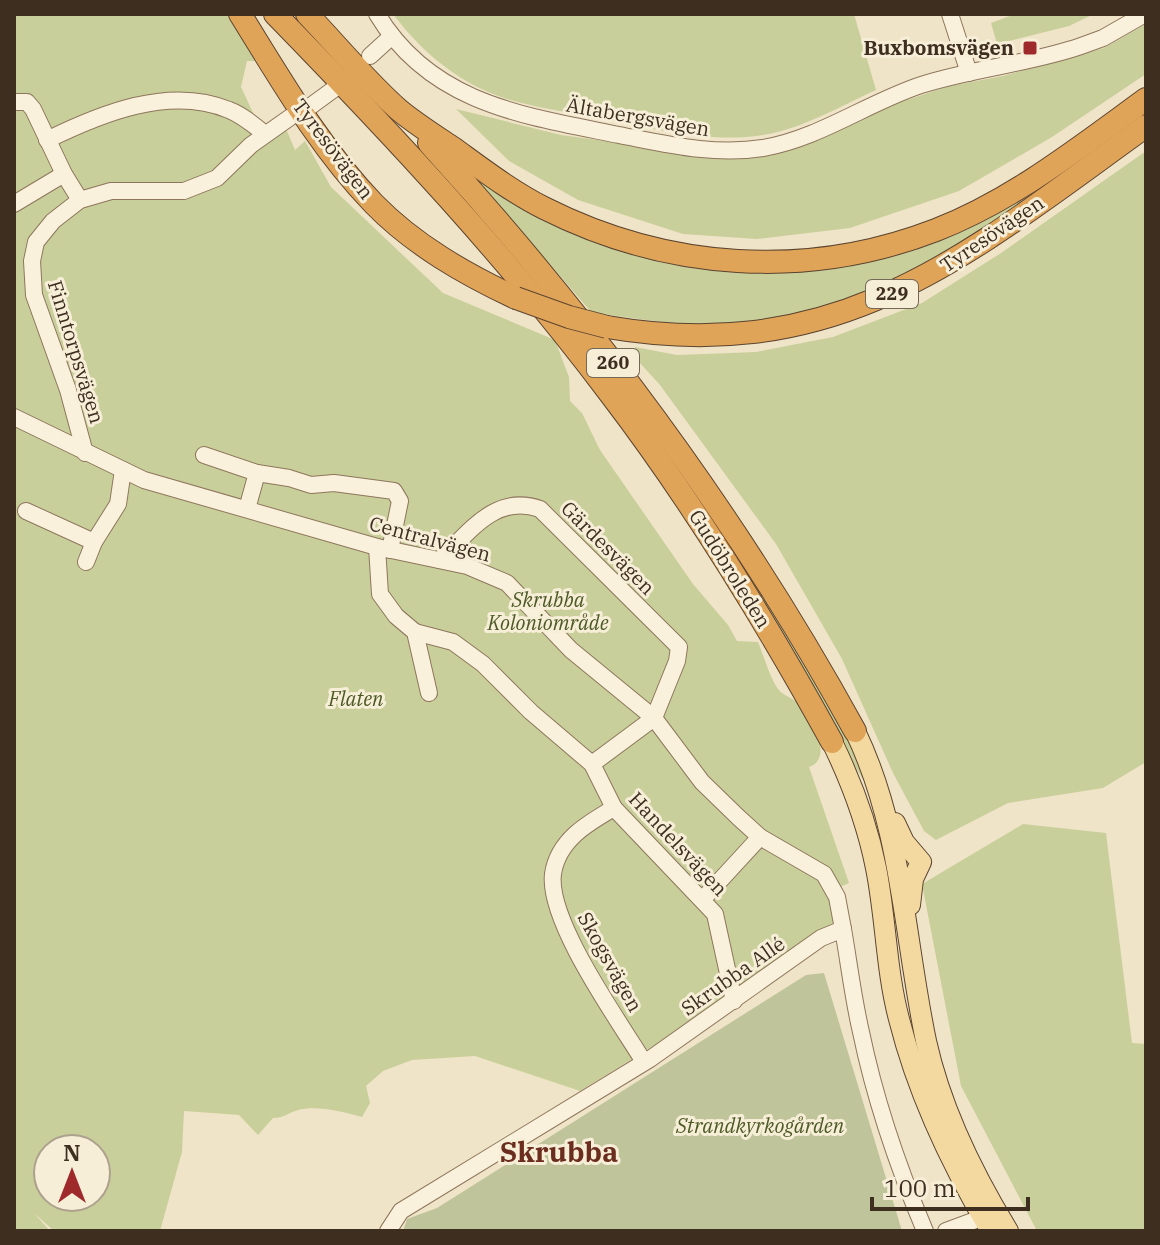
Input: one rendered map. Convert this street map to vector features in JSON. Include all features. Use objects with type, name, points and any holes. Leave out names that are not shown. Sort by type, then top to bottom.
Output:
[{"type":"highway","name":"Tyresövägen","points":[[240,14],[339,165],[375,205],[424,246],[454,267],[516,298],[607,327],[670,335],[741,335],[792,327],[867,305],[963,255],[1146,126]]},
{"type":"highway","name":"Gudöbroleden","points":[[275,14],[393,136],[479,231],[612,396],[720,551],[832,742]]},
{"type":"highway","name":"Tyresövägen","points":[[307,14],[399,109],[529,199],[608,236],[667,253],[702,259],[785,262],[865,252],[938,229],[1029,181],[1146,99]]},
{"type":"highway","name":"Gudöbroleden","points":[[399,109],[541,271],[656,420],[770,586],[855,731]]},
{"type":"main road","name":"Gudöbroleden","points":[[855,731],[873,773],[898,866],[925,1039],[940,1094],[989,1218]]},
{"type":"main road","name":"Gudöbroleden","points":[[832,742],[861,807],[876,870],[899,1020],[923,1097],[952,1164],[989,1218],[1008,1231]]},
{"type":"main road","points":[[873,773],[904,842],[921,862]]},
{"type":"main road","points":[[861,807],[882,855],[891,864],[898,866],[921,862]]},
{"type":"main road","points":[[908,933],[911,888],[921,862]]},
{"type":"street","name":"Ältabergsvägen","points":[[377,14],[392,36],[425,68],[485,104],[537,119],[701,150],[743,150],[784,143],[907,90],[1063,53],[1103,38],[1145,14]]},
{"type":"street","points":[[950,14],[969,73]]},
{"type":"street","points":[[370,56],[392,36]]},
{"type":"street","points":[[308,108],[334,89]]},
{"type":"street","points":[[14,102],[27,102],[33,109],[80,200]]},
{"type":"street","points":[[47,140],[95,117],[130,107],[174,102],[212,104],[232,111],[265,134]]},
{"type":"street","name":"Finntorpsvägen","points":[[85,453],[68,390],[34,295],[32,261],[36,242],[53,221],[80,200],[111,191],[184,191],[217,178],[265,134],[292,116]]},
{"type":"street","points":[[14,204],[64,174]]},
{"type":"street","name":"Centralvägen","points":[[14,417],[144,480],[384,548],[467,566],[507,583],[571,650],[654,718],[702,782],[760,837],[824,874],[837,897],[843,929]]},
{"type":"street","points":[[204,455],[257,473],[311,485],[334,483],[394,491],[400,501],[384,548],[380,594],[396,616],[415,632],[429,693]]},
{"type":"street","points":[[86,562],[94,542],[118,504],[123,470]]},
{"type":"street","points":[[247,509],[257,473]]},
{"type":"street","name":"Gärdesvägen","points":[[440,560],[495,510],[513,504],[540,509],[679,647],[677,661],[654,718]]},
{"type":"street","points":[[26,511],[94,542]]},
{"type":"street","name":"Handelsvägen","points":[[415,632],[453,642],[483,664],[531,712],[592,764],[614,808],[715,914],[734,1001]]},
{"type":"street","points":[[592,764],[654,718]]},
{"type":"street","name":"Skogsvägen","points":[[614,808],[580,828],[562,850],[553,873],[554,893],[579,954],[644,1062]]},
{"type":"street","points":[[703,899],[760,837]]},
{"type":"street","points":[[843,929],[864,1047],[896,1155],[925,1231]]},
{"type":"street","name":"Skrubba Allé","points":[[388,1231],[401,1211],[644,1062],[821,938],[843,929]]},
{"type":"street","points":[[946,1231],[989,1218]]},
{"type":"green space","name":"Flaten","points":[[14,14],[228,14],[255,61],[247,61],[241,87],[257,121],[275,133],[287,131],[295,150],[305,141],[331,187],[443,293],[555,340],[569,377],[570,401],[582,413],[600,450],[693,584],[728,625],[737,641],[758,642],[778,689],[800,704],[812,721],[821,748],[816,763],[809,767],[849,883],[827,893],[837,922],[731,998],[580,1091],[475,1056],[412,1060],[383,1071],[366,1086],[370,1103],[362,1117],[313,1108],[298,1110],[273,1118],[258,1135],[239,1115],[184,1111],[182,1152],[160,1231],[54,1231],[34,1213],[50,1231],[14,1231]]},
{"type":"green space","points":[[393,14],[854,14],[876,90],[778,132],[742,137],[678,133],[539,107],[486,91],[435,58]]},
{"type":"green space","points":[[1015,14],[1094,14],[1069,26],[997,44],[991,23]]},
{"type":"green space","points":[[1146,24],[1146,74],[1052,137],[959,191],[850,228],[757,239],[683,234],[578,200],[509,161],[456,109],[561,135],[731,158],[949,86],[1003,76],[1104,48]]},
{"type":"green space","points":[[1146,106],[1146,116],[1055,182],[960,245],[911,272],[859,295],[806,312],[730,325],[671,323],[592,313],[468,169],[631,252],[893,253]]},
{"type":"green space","points":[[1146,151],[1146,762],[1103,788],[1008,803],[936,840],[924,831],[893,773],[842,659],[776,544],[660,385],[639,362],[635,347],[677,355],[756,352],[833,337],[922,303],[1001,253]]},
{"type":"green space","points":[[583,333],[726,532],[845,727],[869,789]]},
{"type":"green space","points":[[1023,824],[1106,833],[1132,1043],[1146,1044],[1146,1231],[1037,1231],[961,1086],[922,884]]},
{"type":"green space","name":"Strandkyrkogården","points":[[824,973],[902,1231],[403,1231],[407,1219],[437,1208],[806,975]]},
{"type":"place","name":"Buxbomsvägen","points":[[1030,48]]},
{"type":"district","name":"Skrubba","points":[[559,1152]]},
{"type":"park label","name":"Skrubba Koloniområde","points":[[548,612]]}]
